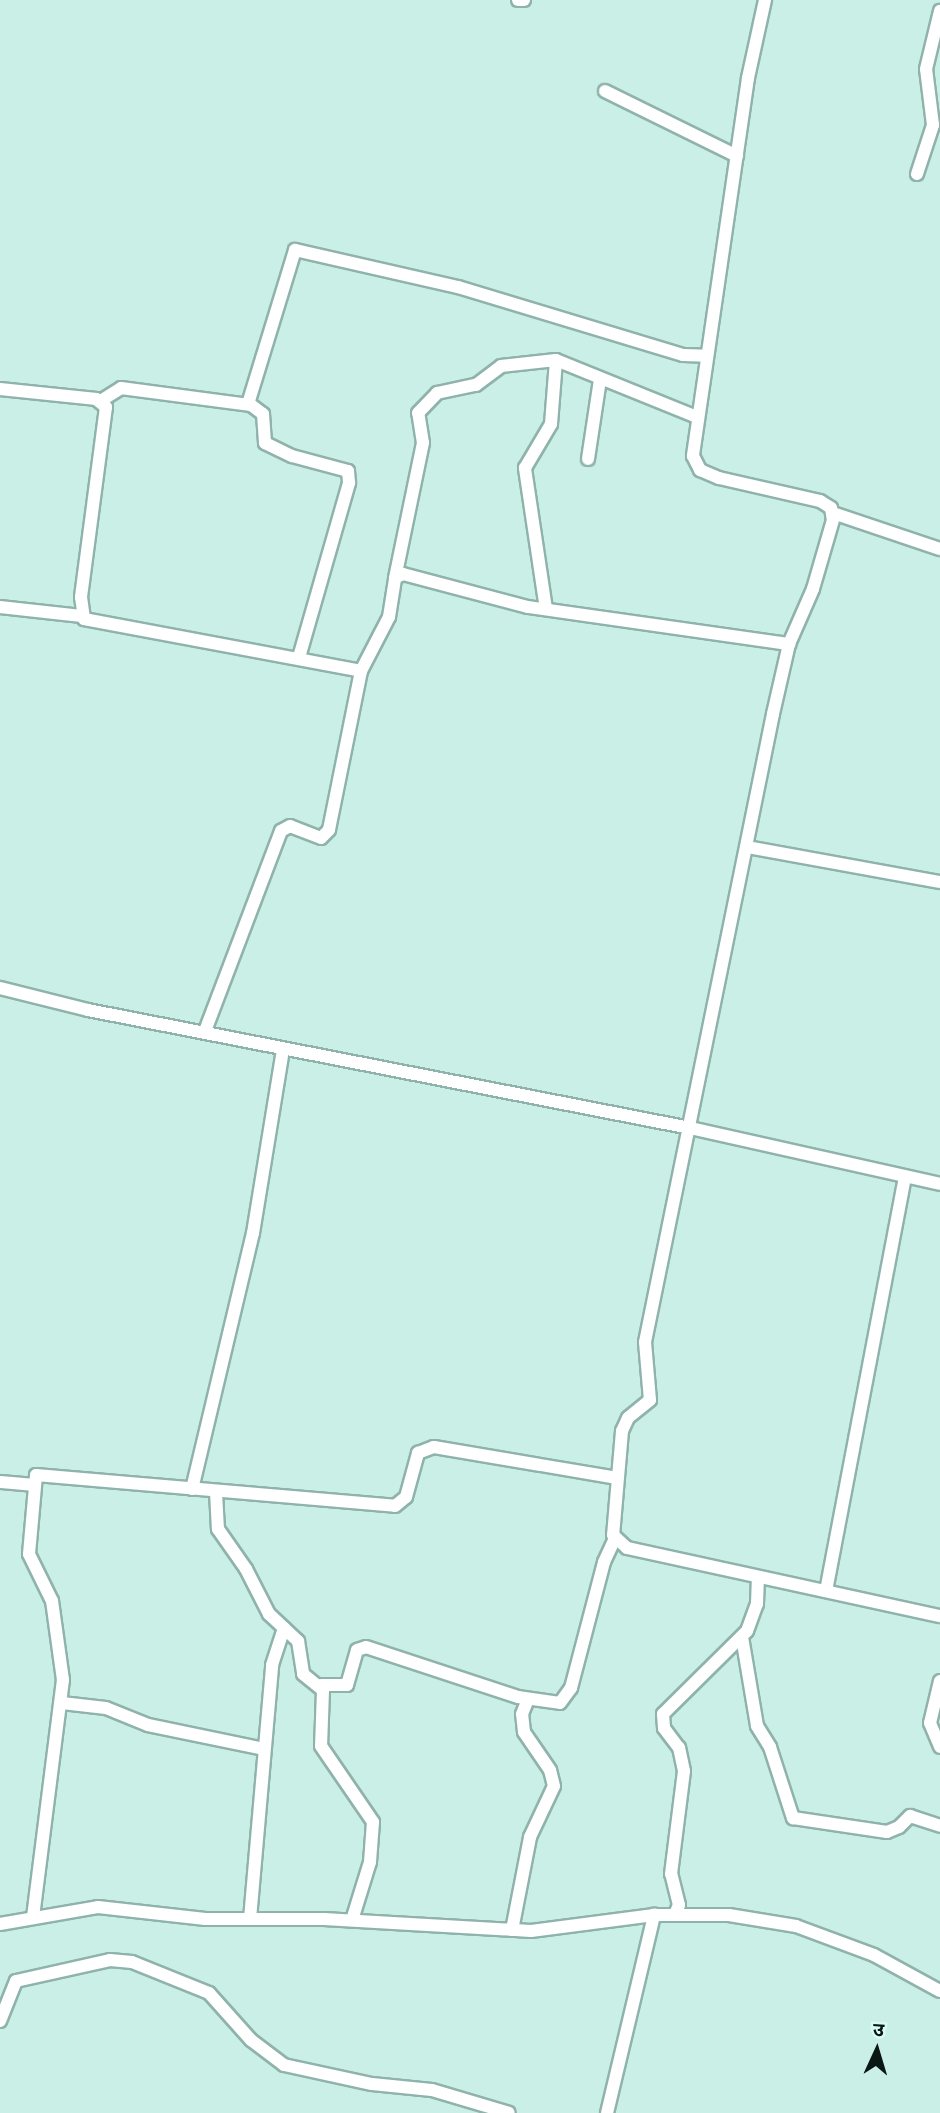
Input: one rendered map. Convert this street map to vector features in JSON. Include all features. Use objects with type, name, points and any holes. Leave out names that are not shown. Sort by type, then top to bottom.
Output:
[{"type":"street","points":[[518,0],[524,0]]},
{"type":"street","points":[[765,0],[737,156],[693,456],[700,470],[820,501],[833,513],[940,549]]},
{"type":"street","points":[[917,174],[933,125],[926,69],[940,11]]},
{"type":"street","points":[[605,91],[737,156]]},
{"type":"street","points":[[248,404],[295,250],[458,287],[683,355],[707,356]]},
{"type":"street","points":[[205,1031],[281,831],[290,826],[321,838],[329,830],[361,671],[389,617],[423,443],[418,418],[422,407],[437,393],[476,384],[500,366],[556,360],[697,417]]},
{"type":"street","points":[[546,609],[525,468],[551,424],[556,360]]},
{"type":"street","points":[[588,459],[600,380]]},
{"type":"street","points":[[0,389],[102,400],[121,388],[248,404],[263,414],[265,443],[350,475],[299,657]]},
{"type":"street","points":[[82,616],[107,415],[102,400]]},
{"type":"street","points":[[216,1492],[215,1519],[223,1539],[246,1569],[269,1615],[298,1642],[303,1674],[321,1685],[347,1685],[357,1650],[366,1647],[528,1699],[555,1704],[569,1696],[604,1562],[614,1541],[617,1478],[624,1424],[650,1400],[645,1342],[747,847],[789,644],[813,589],[833,513]]},
{"type":"street","points":[[395,578],[419,576],[546,609],[789,644]]},
{"type":"street","points":[[0,607],[82,616],[96,622],[299,657],[361,671]]},
{"type":"street","points":[[747,847],[940,882]]},
{"type":"street","points":[[0,988],[88,1010],[690,1128],[940,1184]]},
{"type":"street","points":[[192,1489],[253,1233],[283,1049]]},
{"type":"street","points":[[826,1591],[905,1177]]},
{"type":"street","points":[[33,1917],[62,1703],[62,1661],[52,1601],[32,1568],[29,1554],[33,1478],[41,1474],[216,1492],[395,1506],[404,1502],[418,1453],[427,1447],[617,1478]]},
{"type":"street","points":[[0,1482],[33,1485]]},
{"type":"street","points":[[614,1541],[627,1548],[940,1616]]},
{"type":"street","points":[[675,1914],[679,1905],[671,1874],[684,1771],[679,1748],[664,1728],[663,1714],[742,1637],[755,1614],[758,1577]]},
{"type":"street","points":[[250,1919],[272,1665],[284,1628]]},
{"type":"street","points":[[742,1637],[757,1726],[770,1747],[793,1818],[887,1832],[899,1827],[909,1816],[940,1826]]},
{"type":"street","points":[[940,1681],[930,1723],[940,1747]]},
{"type":"street","points":[[321,1685],[321,1746],[373,1822],[370,1862],[352,1920]]},
{"type":"street","points":[[512,1930],[530,1837],[554,1786],[550,1770],[524,1732],[522,1714],[528,1699]]},
{"type":"street","points":[[62,1703],[106,1708],[148,1725],[264,1749]]},
{"type":"street","points":[[0,1924],[98,1907],[250,1919],[352,1920],[551,1931],[654,1915],[729,1915],[796,1926],[874,1955],[940,1991]]},
{"type":"street","points":[[607,2113],[654,1915]]},
{"type":"street","points":[[0,2021],[16,1981],[110,1960],[132,1962],[209,1993],[251,2039],[284,2064],[372,2084],[421,2088],[509,2113]]}]
